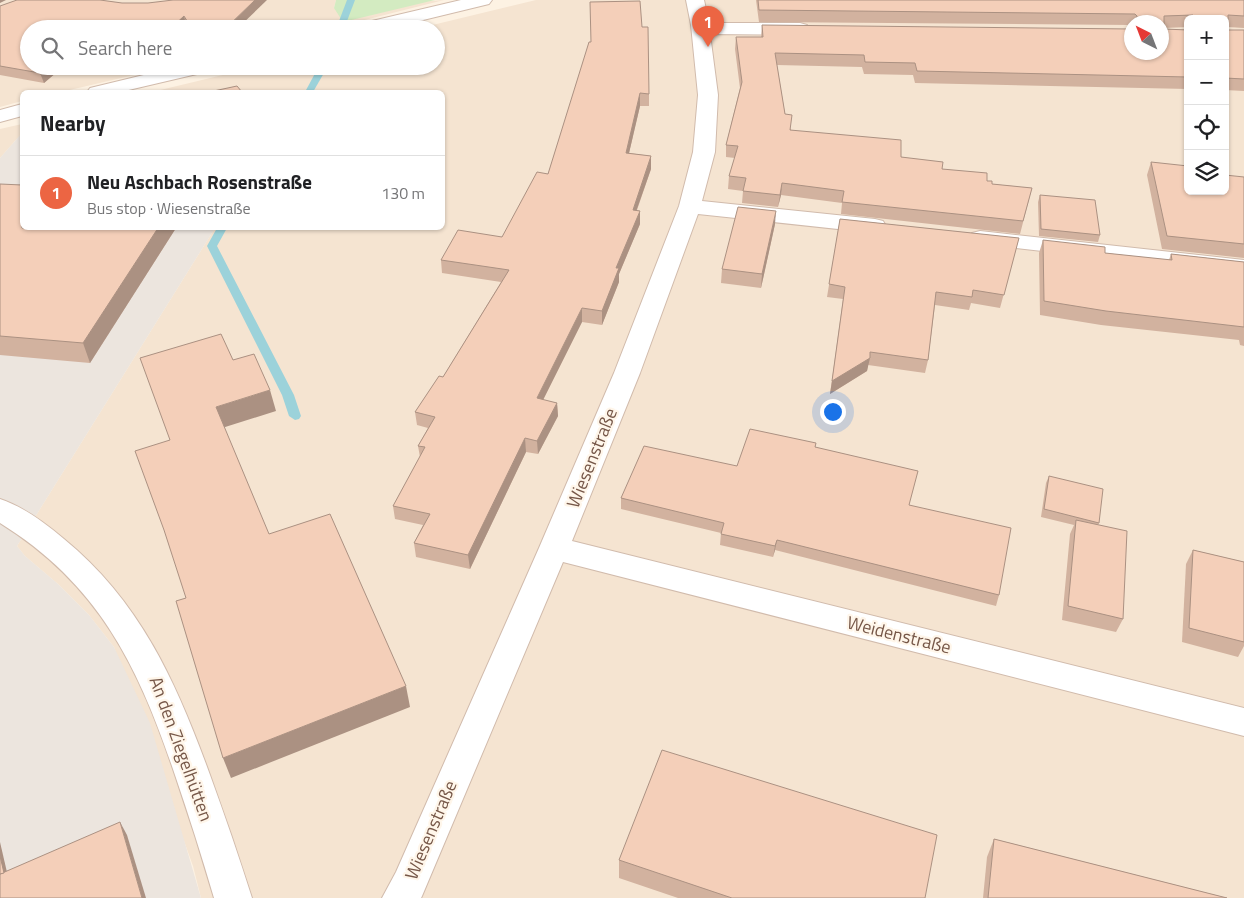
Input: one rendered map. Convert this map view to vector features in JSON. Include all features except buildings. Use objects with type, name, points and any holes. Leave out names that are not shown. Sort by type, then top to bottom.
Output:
[{"type":"street","points":[[400,20],[483,0]]},
{"type":"street","name":"Wiesenstraße","points":[[400,898],[409,884],[554,548],[627,373],[690,206],[704,152],[708,95],[701,28],[695,0]]},
{"type":"street","points":[[701,28],[820,30]]},
{"type":"street","points":[[105,90],[169,75]]},
{"type":"street","points":[[0,116],[20,111]]},
{"type":"street","points":[[690,206],[898,229]]},
{"type":"street","points":[[957,235],[1244,267]]},
{"type":"street","name":"An den Ziegelhütten","points":[[0,510],[14,516],[67,556],[97,586],[122,619],[150,665],[173,715],[233,898]]},
{"type":"street","name":"Weidenstraße","points":[[554,548],[1244,722]]},
{"type":"shaded area","points":[[0,0],[336,0],[334,8],[444,0],[365,20],[20,20],[20,75],[134,75],[70,90],[20,90],[20,102],[0,107]]},
{"type":"shaded area","points":[[536,0],[1244,0],[1244,898],[201,898],[193,866],[114,647],[89,615],[58,584],[25,556],[17,546],[214,230],[445,230],[445,90],[160,90],[223,75],[445,75],[445,22]]},
{"type":"shaded area","points":[[20,124],[20,135],[0,158],[0,129]]},
{"type":"shaded area","points":[[20,135],[20,230],[214,230],[17,546],[25,556],[58,584],[89,615],[114,647],[150,723],[201,898],[0,898],[0,158]]},
{"type":"green space","points":[[336,0],[435,0],[351,20],[342,20],[334,8]]},
{"type":"waterway","points":[[343,20],[351,0]]},
{"type":"waterway","points":[[310,90],[319,75]]},
{"type":"waterway","points":[[221,230],[212,246],[288,395],[295,416]]},
{"type":"place","name":"Neu Aschbach Rosenstraße","points":[[708,47]]}]
